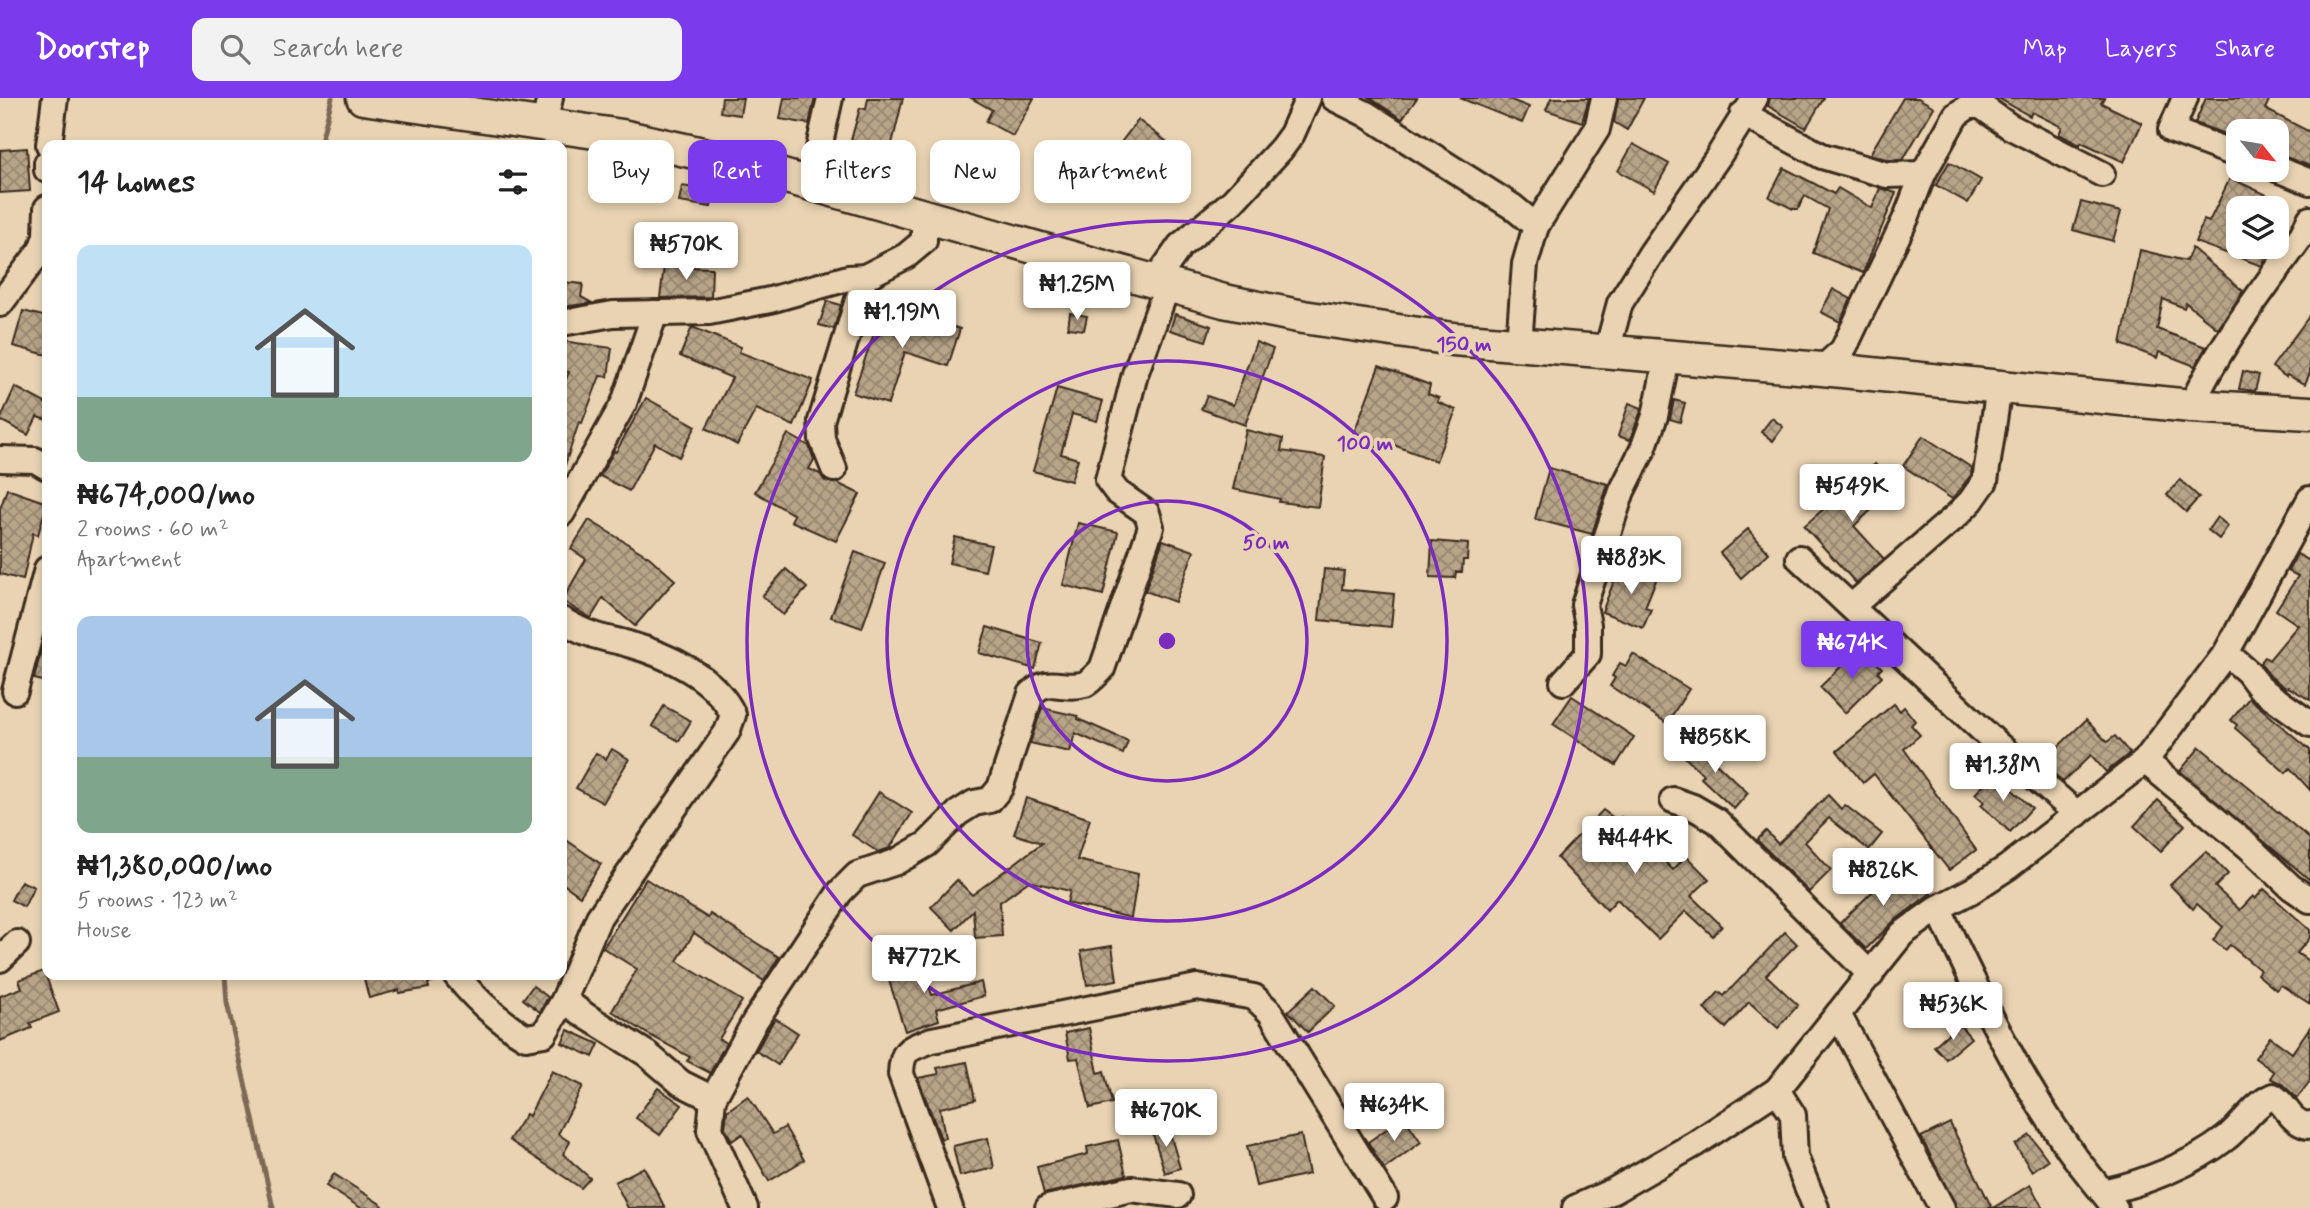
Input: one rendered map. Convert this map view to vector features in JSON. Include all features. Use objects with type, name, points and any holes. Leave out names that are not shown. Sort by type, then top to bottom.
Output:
[{"type":"main road","points":[[363,98],[547,111],[622,136],[712,156],[801,181]]},
{"type":"main road","points":[[874,203],[1224,300],[1303,317],[1453,340],[1822,369],[2191,406],[2310,412]]},
{"type":"street","points":[[50,140],[55,98]]},
{"type":"street","points":[[821,140],[831,98]]},
{"type":"street","points":[[745,1208],[710,1130],[713,1099],[755,1021],[840,892],[858,874],[896,862],[927,844],[958,813],[974,803],[990,800],[1000,788],[1031,694],[1040,685],[1070,687],[1087,683],[1102,669],[1151,527],[1147,513],[1117,492],[1108,480],[1162,282],[1180,246],[1233,201],[1281,149],[1292,134],[1308,98]]},
{"type":"street","points":[[1334,98],[1366,114],[1513,207],[1536,226]]},
{"type":"street","points":[[1520,344],[1525,264],[1536,226],[1597,129],[1604,98]]},
{"type":"street","points":[[2185,98],[2171,130],[2226,151]]},
{"type":"street","points":[[1607,351],[1620,303],[1749,106],[1822,156],[1887,174],[1923,174]]},
{"type":"street","points":[[1822,369],[1843,350],[1906,218],[1923,174],[1956,116],[1969,106],[1982,106],[2009,126],[2102,174]]},
{"type":"street","points":[[2289,173],[2310,181]]},
{"type":"street","points":[[567,322],[614,314],[709,312],[865,276],[906,256],[923,241],[924,218]]},
{"type":"street","points":[[2191,406],[2225,344],[2302,235],[2310,219]]},
{"type":"street","points":[[0,304],[42,247]]},
{"type":"street","points":[[834,469],[822,439],[821,421],[865,276]]},
{"type":"street","points":[[567,504],[624,403],[655,313]]},
{"type":"street","points":[[1563,682],[1588,654],[1588,625],[1584,605],[1622,491],[1643,449],[1655,416],[1667,358]]},
{"type":"street","points":[[1852,606],[1956,516],[1985,481],[1999,387]]},
{"type":"street","points":[[0,459],[35,460],[42,464]]},
{"type":"street","points":[[1575,1208],[1616,1199],[1777,1090],[1902,934],[1938,908],[2008,867],[2145,761],[2226,653],[2310,499]]},
{"type":"street","points":[[1799,558],[1919,672],[2077,814]]},
{"type":"street","points":[[15,691],[42,588]]},
{"type":"street","points":[[460,980],[508,1027],[526,1037],[544,1034],[564,1000],[599,917],[727,732],[733,715],[727,701],[675,661],[630,644],[591,634],[567,622]]},
{"type":"street","points":[[2226,653],[2248,672],[2260,688],[2310,724]]},
{"type":"street","points":[[2145,761],[2249,847],[2291,887],[2310,900]]},
{"type":"street","points":[[1673,800],[1693,807],[1717,821],[1871,975]]},
{"type":"street","points":[[1938,908],[1999,1032],[2069,1149],[2109,1200],[2134,1185],[2211,1150],[2234,1132],[2264,1099],[2273,1096],[2291,1119],[2306,1126],[2310,1124]]},
{"type":"street","points":[[950,1208],[901,1074],[901,1058],[908,1049],[932,1040],[1197,986],[1254,997],[1270,1012],[1385,1198]]},
{"type":"street","points":[[564,1000],[647,1054],[681,1083],[713,1099]]},
{"type":"street","points":[[1838,1014],[1942,1208]]},
{"type":"street","points":[[1777,1090],[1793,1115],[1795,1157],[1816,1208]]},
{"type":"street","points":[[1048,1208],[1131,1189],[1178,1195]]},
{"type":"building","points":[[722,98],[743,98],[740,115],[720,112]]},
{"type":"building","points":[[784,98],[815,98],[809,124],[780,119]]},
{"type":"building","points":[[868,98],[903,98],[893,140],[851,140],[860,108],[866,109]]},
{"type":"building","points":[[971,98],[1034,98],[1013,136],[986,121],[992,110]]},
{"type":"building","points":[[1370,98],[1417,98],[1402,119]]},
{"type":"building","points":[[1460,98],[1506,98],[1529,107],[1522,123]]},
{"type":"building","points":[[1551,98],[1589,98],[1582,122],[1546,110]]},
{"type":"building","points":[[1618,98],[1644,98],[1627,130],[1614,122]]},
{"type":"building","points":[[1770,98],[1824,98],[1806,128],[1768,106]]},
{"type":"building","points":[[1903,98],[1918,98],[1934,107],[1903,160],[1889,160],[1870,154]]},
{"type":"building","points":[[1998,98],[2104,98],[2101,103],[2142,123],[2124,162],[2081,142],[2080,145],[2059,134],[2062,127],[2032,112],[2030,116]]},
{"type":"building","points":[[2206,98],[2270,98],[2265,109],[2285,119],[2226,119],[2226,135],[2195,123]]},
{"type":"building","points":[[1138,120],[1165,140],[1123,140]]},
{"type":"building","points":[[2289,121],[2310,132],[2310,166],[2289,158]]},
{"type":"building","points":[[1633,144],[1669,164],[1654,191],[1618,171]]},
{"type":"building","points":[[27,148],[30,191],[0,193],[0,150]]},
{"type":"building","points":[[1949,162],[1981,180],[1968,203],[1936,185]]},
{"type":"building","points":[[1784,168],[1834,194],[1838,188],[1872,208],[1880,188],[1896,193],[1863,273],[1813,253],[1828,209],[1805,196],[1798,209],[1769,197]]},
{"type":"building","points":[[2228,182],[2239,182],[2267,195],[2226,196],[2226,253],[2195,242],[2204,220],[2209,222]]},
{"type":"building","points":[[682,186],[688,187],[688,203],[712,203],[711,207],[679,202]]},
{"type":"building","points":[[2081,202],[2121,212],[2113,241],[2073,230]]},
{"type":"building","points":[[2192,248],[2243,291],[2218,329],[2186,303],[2184,308],[2163,299],[2157,329],[2206,347],[2195,366],[2159,352],[2157,358],[2121,344],[2140,250],[2186,261]]},
{"type":"building","points":[[2242,259],[2265,259],[2262,266]]},
{"type":"building","points":[[664,266],[712,268],[711,297],[660,298]]},
{"type":"building","points":[[567,282],[583,284],[581,297],[592,303],[567,306]]},
{"type":"building","points":[[1833,289],[1851,299],[1840,322],[1821,312]]},
{"type":"building","points":[[827,301],[841,305],[834,329],[819,325]]},
{"type":"building","points":[[884,305],[960,329],[948,366],[905,352],[888,404],[853,393]]},
{"type":"building","points":[[23,311],[42,316],[42,354],[13,346]]},
{"type":"building","points":[[1070,313],[1087,316],[1084,330],[1068,328]]},
{"type":"building","points":[[1175,314],[1211,326],[1206,341],[1170,330]]},
{"type":"building","points":[[2310,315],[2310,373],[2305,384],[2287,375],[2286,377],[2272,367]]},
{"type":"building","points":[[692,327],[741,347],[739,352],[813,380],[794,426],[756,409],[737,445],[706,428],[732,378],[680,356]]},
{"type":"building","points":[[567,342],[612,348],[608,377],[600,376],[582,423],[579,422],[567,459],[567,377]]},
{"type":"building","points":[[1256,342],[1273,349],[1245,425],[1201,409],[1207,396],[1233,405]]},
{"type":"building","points":[[1379,366],[1430,385],[1428,394],[1439,398],[1437,402],[1456,410],[1436,461],[1391,444],[1388,451],[1352,438]]},
{"type":"building","points":[[2243,371],[2259,375],[2255,391],[2239,389]]},
{"type":"building","points":[[15,387],[42,401],[42,418],[37,417],[28,435],[0,420]]},
{"type":"building","points":[[1057,388],[1103,401],[1097,421],[1072,414],[1061,454],[1078,459],[1071,481],[1033,471]]},
{"type":"building","points":[[646,398],[696,426],[679,457],[655,443],[629,491],[600,476]]},
{"type":"building","points":[[1674,400],[1685,403],[1680,422],[1670,419]]},
{"type":"building","points":[[1629,403],[1642,408],[1630,440],[1618,436]]},
{"type":"building","points":[[1772,418],[1783,427],[1773,441],[1761,432]]},
{"type":"building","points":[[1246,430],[1283,439],[1281,451],[1325,457],[1318,507],[1279,502],[1280,499],[1233,489]]},
{"type":"building","points":[[788,434],[809,446],[814,460],[809,469],[820,474],[825,481],[837,483],[860,494],[836,541],[791,521],[794,515],[755,492]]},
{"type":"building","points":[[1923,436],[1972,468],[1971,475],[1952,499],[1903,466]]},
{"type":"building","points":[[1875,464],[1896,487],[1854,526],[1884,559],[1856,583],[1804,526]]},
{"type":"building","points":[[1549,468],[1608,484],[1592,534],[1535,519]]},
{"type":"building","points":[[2180,480],[2199,497],[2186,512],[2167,495]]},
{"type":"building","points":[[7,489],[42,501],[42,521],[38,535],[33,533],[23,580],[0,574],[0,509]]},
{"type":"building","points":[[2217,517],[2228,526],[2219,539],[2208,530]]},
{"type":"building","points":[[589,520],[649,557],[675,580],[635,626],[603,598],[591,618],[567,604],[567,592],[586,559],[571,549]]},
{"type":"building","points":[[1078,523],[1118,532],[1103,595],[1063,585]]},
{"type":"building","points":[[1748,529],[1769,553],[1741,578],[1720,553]]},
{"type":"building","points":[[955,537],[991,545],[985,571],[949,563]]},
{"type":"building","points":[[1163,540],[1194,551],[1175,602],[1145,591]]},
{"type":"building","points":[[1432,541],[1468,544],[1467,560],[1463,560],[1462,572],[1456,572],[1455,578],[1430,577]]},
{"type":"building","points":[[855,552],[885,563],[862,628],[831,617]]},
{"type":"building","points":[[2297,554],[2308,560],[2310,558],[2310,700],[2271,677],[2260,663],[2265,657],[2269,660],[2298,625],[2276,610],[2298,576],[2288,571]]},
{"type":"building","points":[[1627,563],[1658,575],[1645,607],[1651,609],[1643,628],[1602,612],[1617,573],[1622,575]]},
{"type":"building","points":[[786,569],[807,588],[783,615],[762,596]]},
{"type":"building","points":[[1324,569],[1344,571],[1342,589],[1394,594],[1391,627],[1319,620]]},
{"type":"building","points":[[987,627],[1042,643],[1035,669],[979,653]]},
{"type":"building","points":[[42,646],[42,681],[34,679]]},
{"type":"building","points":[[1858,650],[1867,659],[1870,656],[1882,668],[1878,672],[1882,676],[1845,713],[1820,687]]},
{"type":"building","points":[[1633,654],[1689,689],[1667,723],[1610,686],[1615,678],[1612,676],[1620,663],[1626,666]]},
{"type":"building","points":[[1572,696],[1634,737],[1616,765],[1553,724]]},
{"type":"building","points":[[2249,698],[2310,750],[2310,790],[2290,768],[2286,773],[2235,728],[2237,725],[2231,720]]},
{"type":"building","points":[[1894,704],[1900,711],[1904,707],[1915,721],[1911,725],[1920,735],[1904,749],[1976,850],[1949,870],[1874,774],[1863,783],[1837,751]]},
{"type":"building","points":[[664,706],[691,721],[679,741],[652,726]]},
{"type":"building","points":[[1042,708],[1078,716],[1078,719],[1128,741],[1123,754],[1075,733],[1070,752],[1030,743]]},
{"type":"building","points":[[2086,720],[2107,742],[2115,736],[2130,753],[2106,772],[2091,755],[2063,782],[2042,762]]},
{"type":"building","points":[[1692,740],[1748,793],[1734,809],[1701,778],[1704,775],[1680,753]]},
{"type":"building","points":[[2200,747],[2310,839],[2310,880],[2180,771]]},
{"type":"building","points":[[612,749],[629,759],[603,803],[576,788],[596,753],[606,759]]},
{"type":"building","points":[[1994,773],[2032,808],[2010,832],[1981,805],[1984,802],[1975,794]]},
{"type":"building","points":[[879,792],[912,813],[890,848],[878,852],[852,835]]},
{"type":"building","points":[[1828,795],[1841,809],[1845,805],[1882,834],[1869,850],[1829,818],[1805,842],[1831,870],[1809,892],[1757,840],[1766,831],[1778,844]]},
{"type":"building","points":[[1026,798],[1090,819],[1077,860],[1138,874],[1131,918],[1067,903],[1070,891],[1029,881],[1000,902],[1002,936],[975,938],[973,910],[954,930],[931,907],[957,880],[972,895],[1042,843],[1014,834]]},
{"type":"building","points":[[2158,800],[2185,825],[2161,851],[2134,826]]},
{"type":"building","points":[[1603,810],[1618,821],[1621,817],[1673,870],[1686,856],[1709,879],[1691,896],[1722,926],[1713,936],[1686,911],[1658,939],[1617,899],[1607,910],[1557,858]]},
{"type":"building","points":[[567,840],[601,864],[580,896],[567,887]]},
{"type":"building","points":[[2206,851],[2228,874],[2215,887],[2240,910],[2264,889],[2310,930],[2310,938],[2297,953],[2310,962],[2310,1004],[2281,985],[2276,990],[2257,974],[2260,970],[2230,945],[2225,950],[2213,940],[2223,927],[2197,904],[2193,909],[2170,885]]},
{"type":"building","points":[[1896,870],[1911,890],[1921,882],[1931,893],[1893,922],[1866,949],[1840,923],[1872,889]]},
{"type":"building","points":[[646,879],[708,918],[710,914],[779,957],[764,981],[694,933],[677,961],[742,1001],[719,1039],[726,1043],[710,1073],[687,1061],[690,1057],[612,1011],[637,969],[603,948]]},
{"type":"building","points":[[21,881],[34,887],[24,907],[11,900]]},
{"type":"building","points":[[1785,932],[1797,944],[1766,975],[1798,1005],[1778,1028],[1749,1002],[1726,1028],[1704,1009],[1719,992],[1724,996]]},
{"type":"building","points":[[1112,946],[1117,980],[1087,985],[1081,951]]},
{"type":"building","points":[[921,960],[932,995],[981,982],[984,996],[936,1009],[939,1020],[905,1031],[886,971]]},
{"type":"building","points":[[42,972],[42,980],[47,980],[59,1012],[30,1023],[32,1028],[0,1041],[0,996],[22,988],[19,980]]},
{"type":"building","points":[[364,980],[439,980],[428,983],[429,988],[399,993],[399,990],[369,998]]},
{"type":"building","points":[[533,986],[548,997],[540,1012],[523,999]]},
{"type":"building","points":[[1315,986],[1335,1006],[1308,1032],[1288,1011]]},
{"type":"building","points":[[775,1018],[798,1033],[778,1065],[756,1051]]},
{"type":"building","points":[[1959,1024],[1971,1038],[1946,1059],[1934,1046]]},
{"type":"building","points":[[2310,1027],[2310,1081],[2297,1098],[2282,1084],[2270,1078],[2274,1072],[2255,1058],[2270,1037],[2292,1053]]},
{"type":"building","points":[[1089,1028],[1098,1073],[1104,1071],[1112,1103],[1090,1108],[1078,1058],[1070,1059],[1065,1033]]},
{"type":"building","points":[[568,1030],[599,1044],[593,1057],[562,1043]]},
{"type":"building","points":[[967,1062],[975,1100],[940,1108],[945,1138],[941,1139],[918,1078],[939,1074],[937,1068]]},
{"type":"building","points":[[552,1071],[583,1086],[558,1134],[570,1142],[563,1154],[590,1178],[581,1188],[509,1140],[526,1114],[529,1116]]},
{"type":"building","points":[[658,1088],[682,1105],[660,1135],[636,1118]]},
{"type":"building","points":[[748,1096],[773,1134],[785,1127],[804,1160],[769,1181],[742,1134],[732,1141],[725,1128],[727,1111]]},
{"type":"building","points":[[1404,1117],[1421,1142],[1384,1169],[1368,1142]]},
{"type":"building","points":[[1950,1123],[1992,1208],[1957,1208],[1921,1137]]},
{"type":"building","points":[[1168,1126],[1180,1168],[1165,1173],[1152,1131]]},
{"type":"building","points":[[1301,1135],[1309,1174],[1256,1186],[1247,1146]]},
{"type":"building","points":[[2030,1135],[2048,1160],[2032,1171],[2015,1145]]},
{"type":"building","points":[[988,1138],[994,1168],[960,1176],[953,1146]]},
{"type":"building","points":[[1118,1140],[1126,1175],[1044,1194],[1037,1167],[1088,1154],[1087,1147]]},
{"type":"building","points":[[644,1167],[665,1208],[628,1208],[615,1182]]},
{"type":"building","points":[[334,1174],[382,1205],[380,1208],[361,1208],[326,1186]]},
{"type":"building","points":[[2030,1185],[2043,1208],[1993,1208]]},
{"type":"waterway","points":[[321,140],[332,98]]},
{"type":"waterway","points":[[225,980],[227,1003],[273,1208]]}]
